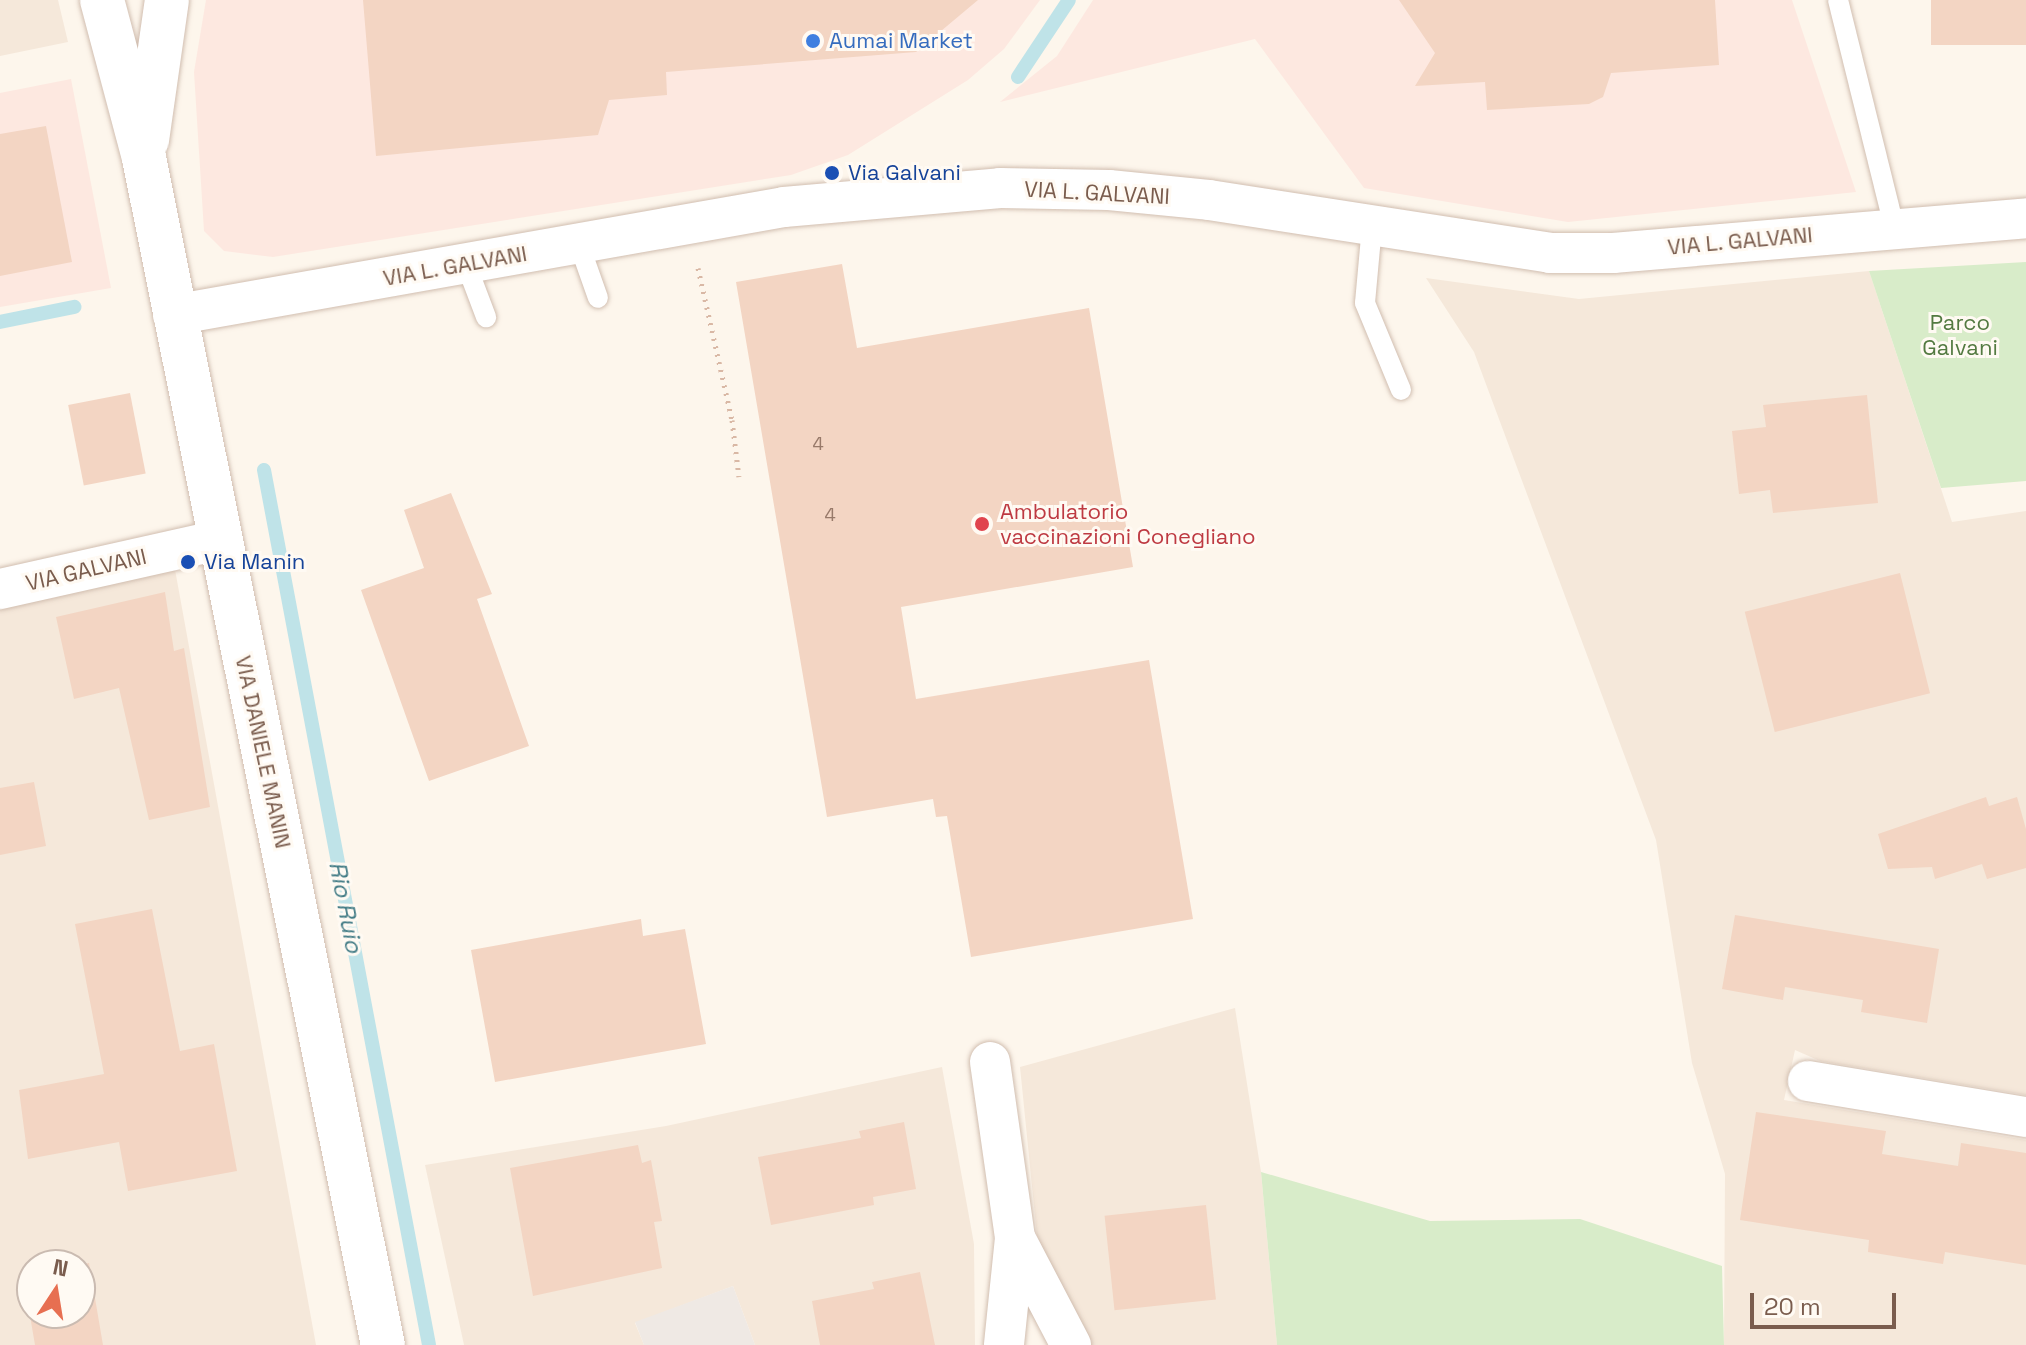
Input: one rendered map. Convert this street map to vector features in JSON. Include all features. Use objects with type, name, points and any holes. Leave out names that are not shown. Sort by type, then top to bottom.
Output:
[{"type":"main road","name":"VIA DANIELE MANIN","points":[[102,0],[144,158],[173,315],[383,1345]]},
{"type":"main road","name":"VIA DANIELE MANIN","points":[[144,158],[167,0]]},
{"type":"street","name":"VIA L. GALVANI","points":[[173,315],[784,207],[1000,188],[1109,190],[1209,200],[1550,253],[1613,253],[1894,226],[2026,218]]},
{"type":"street","name":"VIA GALVANI","points":[[0,589],[219,540]]},
{"type":"street","points":[[990,1062],[1015,1238],[1004,1345]]},
{"type":"street","points":[[1808,1081],[2026,1117]]},
{"type":"street","points":[[1015,1238],[1071,1345]]},
{"type":"lane","points":[[1838,0],[1894,226]]},
{"type":"lane","points":[[1372,226],[1365,303],[1401,390]]},
{"type":"lane","points":[[579,244],[598,298]]},
{"type":"lane","points":[[466,264],[486,317]]},
{"type":"path","points":[[696,259],[718,349],[739,477]]},
{"type":"shaded area","points":[[0,0],[58,0],[68,42],[0,56]]},
{"type":"shaded area","points":[[206,0],[1040,0],[1004,49],[968,80],[848,155],[791,175],[273,257],[224,251],[204,231],[194,72]]},
{"type":"shaded area","points":[[1093,0],[1792,0],[1856,192],[1568,222],[1364,188],[1255,39],[1000,102],[1057,56]]},
{"type":"shaded area","points":[[71,79],[111,288],[0,307],[0,93]]},
{"type":"shaded area","points":[[1869,271],[1952,522],[2026,511],[2026,1095],[1820,1061],[1795,1050],[1784,1100],[2026,1140],[2026,1345],[1724,1345],[1725,1174],[1692,1063],[1656,840],[1474,352],[1426,278],[1579,299]]},
{"type":"shaded area","points":[[174,564],[316,1345],[0,1345],[0,602]]},
{"type":"shaded area","points":[[1235,1008],[1261,1172],[1277,1345],[1089,1345],[1037,1236],[1020,1067]]},
{"type":"shaded area","points":[[942,1067],[974,1244],[975,1345],[755,1345],[733,1286],[635,1323],[644,1345],[464,1345],[425,1165],[666,1126]]},
{"type":"shaded area","points":[[733,1286],[755,1345],[644,1345],[635,1322]]},
{"type":"green space","name":"Parco Galvani","points":[[2026,262],[2026,481],[1941,488],[1869,271]]},
{"type":"green space","points":[[1261,1172],[1430,1221],[1580,1219],[1722,1266],[1724,1345],[1277,1345]]},
{"type":"building","points":[[363,0],[978,0],[916,52],[666,72],[667,95],[609,100],[598,135],[376,156]]},
{"type":"building","points":[[1399,0],[1715,0],[1719,65],[1611,73],[1603,97],[1589,104],[1487,110],[1485,82],[1415,86],[1435,53]]},
{"type":"building","points":[[1931,0],[2026,0],[2026,45],[1931,45]]},
{"type":"building","points":[[46,126],[72,262],[0,276],[0,134]]},
{"type":"building","points":[[842,264],[857,348],[1089,308],[1133,567],[901,607],[916,699],[1149,660],[1193,919],[971,957],[947,816],[936,817],[933,799],[827,817],[736,282]]},
{"type":"building","points":[[130,393],[146,473],[84,486],[68,405]]},
{"type":"building","points":[[1867,395],[1878,503],[1773,513],[1770,490],[1739,494],[1732,431],[1766,427],[1763,405]]},
{"type":"building","points":[[451,493],[492,594],[477,599],[529,746],[429,781],[361,590],[424,568],[404,510]]},
{"type":"building","points":[[1900,573],[1930,693],[1775,732],[1745,612]]},
{"type":"building","points":[[165,592],[174,651],[184,648],[210,807],[149,820],[119,688],[74,699],[56,617]]},
{"type":"building","points":[[34,782],[46,846],[0,855],[0,788]]},
{"type":"building","points":[[1986,797],[1989,806],[2017,797],[2026,829],[2026,868],[1987,879],[1982,864],[1935,879],[1932,867],[1888,869],[1878,834]]},
{"type":"building","points":[[152,909],[180,1051],[214,1044],[237,1171],[128,1191],[119,1142],[28,1159],[19,1090],[104,1074],[75,924]]},
{"type":"building","points":[[1735,915],[1939,949],[1927,1023],[1861,1012],[1863,1000],[1785,987],[1783,1000],[1722,989]]},
{"type":"building","points":[[641,919],[643,936],[685,929],[706,1044],[495,1082],[471,950]]},
{"type":"building","points":[[1756,1112],[1886,1131],[1882,1154],[1958,1166],[1961,1143],[2026,1153],[2026,1265],[1945,1252],[1943,1264],[1868,1252],[1869,1240],[1740,1220]]},
{"type":"building","points":[[904,1122],[916,1189],[873,1197],[874,1205],[771,1225],[758,1157],[861,1138],[859,1131]]},
{"type":"building","points":[[638,1145],[642,1163],[651,1160],[662,1221],[654,1222],[662,1268],[533,1296],[510,1168]]},
{"type":"building","points":[[1206,1205],[1216,1299],[1114,1310],[1105,1216]]},
{"type":"building","points":[[920,1272],[935,1345],[820,1345],[812,1301],[874,1289],[872,1282]]},
{"type":"building","points":[[96,1304],[103,1345],[35,1345],[32,1329],[96,1329]]},
{"type":"waterway","points":[[1018,77],[1069,0]]},
{"type":"waterway","points":[[0,322],[74,307]]},
{"type":"waterway","name":"Rio Ruio","points":[[264,470],[429,1345]]},
{"type":"place","name":"Aumai Market","points":[[813,41]]},
{"type":"place","name":"Via Galvani","points":[[832,173]]},
{"type":"place","name":"Ambulatorio vaccinazioni Conegliano","points":[[982,524]]},
{"type":"place","name":"Via Manin","points":[[188,562]]}]
